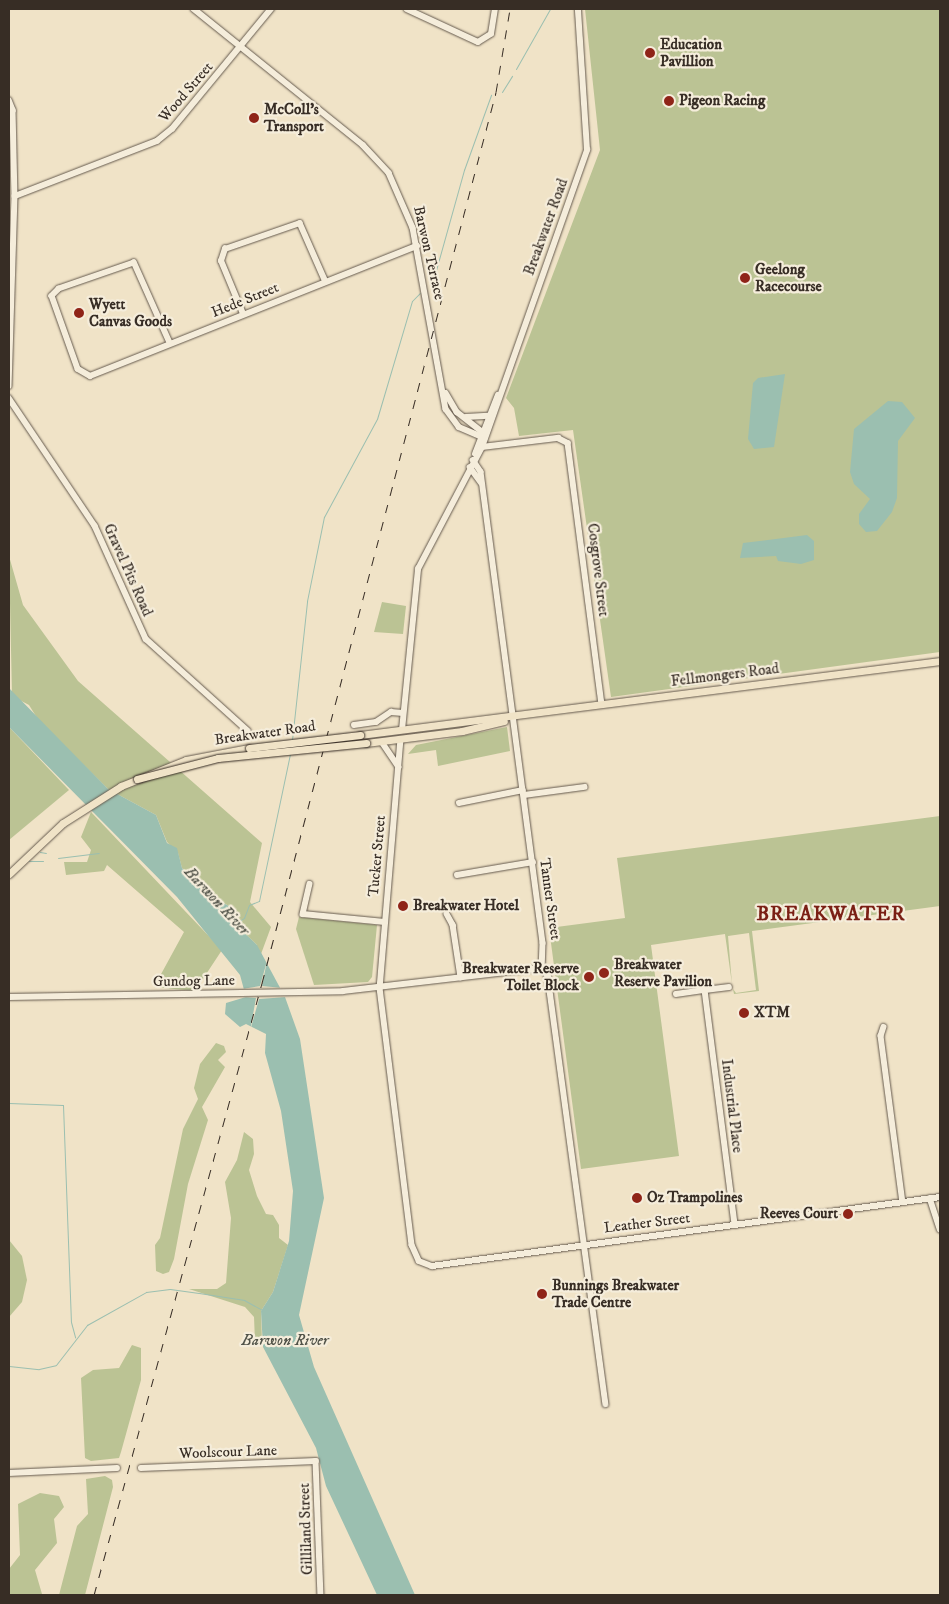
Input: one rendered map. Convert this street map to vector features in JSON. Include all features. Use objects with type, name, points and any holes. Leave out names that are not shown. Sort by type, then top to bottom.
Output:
[{"type":"main road","name":"Fellmongers Road","points":[[402,730],[940,661]]},
{"type":"main road","name":"Fellmongers Road","points":[[401,739],[462,732],[513,717]]},
{"type":"main road","name":"Breakwater Road","points":[[9,874],[77,813],[137,779],[205,755],[402,730]]},
{"type":"main road","name":"Tucker Street","points":[[401,739],[402,730]]},
{"type":"main road","name":"Breakwater Road","points":[[137,779],[218,758],[401,739]]},
{"type":"street","name":"Barwon Terrace","points":[[194,9],[363,145],[389,173],[417,246],[450,417],[461,428],[482,440]]},
{"type":"street","name":"Wood Street","points":[[15,196],[157,141],[172,129],[271,9]]},
{"type":"street","points":[[407,9],[478,42],[491,34],[495,9]]},
{"type":"street","name":"Breakwater Road","points":[[503,384],[588,150],[578,9]]},
{"type":"street","points":[[9,100],[14,110],[15,196],[12,226],[9,386]]},
{"type":"street","points":[[243,314],[221,261],[225,249],[300,223],[325,280]]},
{"type":"street","name":"Hede Street","points":[[170,344],[140,270],[126,262],[59,289],[52,296],[83,375],[90,376],[170,344],[325,280],[417,246]]},
{"type":"street","name":"Tucker Street","points":[[402,730],[418,568],[472,463],[482,440],[488,416],[495,405],[503,384]]},
{"type":"street","name":"Barwon Terrace","points":[[443,386],[458,413],[482,440]]},
{"type":"street","name":"Gravel Pits Road","points":[[9,398],[95,526],[146,639],[248,730]]},
{"type":"street","points":[[482,440],[495,405]]},
{"type":"street","points":[[458,413],[473,419],[488,416]]},
{"type":"street","name":"Cosgrove Street","points":[[482,440],[502,446],[565,440],[602,704]]},
{"type":"street","name":"Tanner Street","points":[[472,463],[482,484],[545,955],[542,968],[548,976],[606,1404]]},
{"type":"street","points":[[354,725],[376,722],[391,712],[403,713]]},
{"type":"street","name":"Tucker Street","points":[[401,739],[380,988],[412,1245],[419,1261]]},
{"type":"street","points":[[382,742],[399,767]]},
{"type":"street","points":[[459,803],[523,792],[584,787]]},
{"type":"street","points":[[457,875],[532,862]]},
{"type":"street","points":[[310,884],[303,914],[385,922]]},
{"type":"street","points":[[447,914],[454,925],[461,978]]},
{"type":"street","name":"Gundog Lane","points":[[9,997],[293,992],[380,988],[542,968]]},
{"type":"street","points":[[676,994],[729,987]]},
{"type":"street","name":"Industrial Place","points":[[704,990],[735,1224]]},
{"type":"street","points":[[884,1026],[881,1036],[904,1202]]},
{"type":"street","name":"Leather Street","points":[[419,1261],[432,1266],[940,1197]]},
{"type":"street","points":[[930,1198],[940,1229]]},
{"type":"street","name":"Woolscour Lane","points":[[141,1468],[316,1461]]},
{"type":"street","name":"Gilliland Street","points":[[316,1461],[321,1595]]},
{"type":"street","points":[[9,1473],[117,1468]]},
{"type":"shaded area","name":"Geelong Racecourse","points":[[585,9],[940,9],[940,652],[611,697],[573,430],[519,436],[514,408],[506,398],[600,150]]},
{"type":"shaded area","points":[[9,556],[23,605],[78,681],[262,843],[250,902],[271,927],[261,954],[265,964],[244,989],[257,945],[232,921],[229,906],[211,896],[182,868],[178,853],[167,842],[156,815],[108,789],[39,721],[29,705],[12,696]]},
{"type":"shaded area","points":[[382,602],[406,606],[403,634],[374,632]]},
{"type":"shaded area","points":[[9,727],[69,790],[9,840]]},
{"type":"shaded area","points":[[507,727],[510,751],[438,766],[436,750],[408,754],[416,745]]},
{"type":"shaded area","points":[[91,812],[222,950],[195,991],[154,987],[184,932],[107,865],[104,871],[66,875],[64,862],[87,862],[91,850],[81,837]]},
{"type":"shaded area","points":[[940,816],[940,906],[752,931],[759,991],[734,994],[733,989],[736,993],[756,990],[749,933],[728,936],[732,984],[725,934],[651,945],[679,1156],[581,1169],[549,928],[625,918],[617,858]]},
{"type":"shaded area","points":[[299,917],[377,925],[372,977],[368,982],[314,985],[296,929]]},
{"type":"shaded area","points":[[216,1043],[224,1046],[226,1052],[218,1060],[225,1067],[202,1107],[208,1120],[188,1184],[174,1259],[169,1272],[163,1274],[156,1271],[155,1245],[160,1238],[183,1129],[198,1099],[194,1088],[200,1064]]},
{"type":"shaded area","points":[[244,1132],[253,1139],[254,1154],[249,1170],[257,1196],[266,1214],[273,1215],[279,1225],[279,1238],[288,1245],[273,1292],[261,1311],[262,1344],[255,1342],[254,1317],[245,1307],[189,1289],[217,1289],[226,1283],[231,1218],[225,1182],[237,1160]]},
{"type":"shaded area","points":[[9,1240],[22,1256],[27,1280],[22,1302],[9,1317]]},
{"type":"shaded area","points":[[132,1345],[141,1348],[141,1380],[119,1458],[91,1461],[85,1458],[81,1378],[93,1370],[119,1368]]},
{"type":"shaded area","points":[[105,1476],[112,1480],[113,1487],[85,1595],[59,1595],[77,1526],[88,1514],[86,1479]]},
{"type":"shaded area","points":[[40,1493],[59,1496],[64,1507],[54,1519],[57,1543],[35,1570],[42,1594],[10,1595],[9,1569],[20,1555],[18,1504]]},
{"type":"water","points":[[785,374],[774,447],[754,449],[748,439],[753,383],[758,378]]},
{"type":"water","points":[[888,401],[902,402],[915,418],[898,441],[897,498],[892,512],[877,531],[866,532],[859,524],[859,514],[870,499],[854,484],[850,472],[854,429]]},
{"type":"water","points":[[807,535],[814,541],[814,560],[801,564],[778,561],[776,556],[740,558],[743,543]]},
{"type":"water","name":"Barwon River","points":[[9,688],[108,789],[156,815],[167,843],[177,848],[182,868],[211,897],[229,906],[232,921],[257,945],[285,997],[300,1039],[324,1198],[299,1315],[314,1367],[415,1595],[377,1595],[326,1486],[316,1448],[263,1347],[261,1311],[273,1292],[289,1241],[293,1191],[281,1111],[265,1053],[266,1034],[246,1024],[240,1027],[225,1014],[226,1003],[246,997],[240,975],[177,897],[9,727]]},
{"type":"pier","points":[[267,961],[262,986],[283,988],[287,997],[259,999],[250,1031],[256,998],[242,997],[242,989],[260,986]]},
{"type":"waterway","points":[[516,69],[550,9]]},
{"type":"waterway","points":[[502,92],[512,76]]},
{"type":"waterway","points":[[431,288],[464,170],[491,95]]},
{"type":"waterway","points":[[292,740],[307,601],[324,517],[377,419],[412,301],[420,293]]},
{"type":"waterway","points":[[235,924],[244,918],[249,905],[259,901],[290,754]]},
{"type":"waterway","points":[[40,852],[46,853]]},
{"type":"waterway","points":[[58,858],[99,853]]},
{"type":"waterway","points":[[29,861],[43,861]]},
{"type":"waterway","points":[[9,1103],[63,1105],[71,1322],[75,1337]]},
{"type":"waterway","points":[[9,1366],[39,1369],[56,1365],[87,1325],[146,1292],[170,1289],[199,1293],[244,1300],[262,1310]]},
{"type":"railway","points":[[94,1595],[262,983],[496,92],[510,9]]},
{"type":"place","name":"Education Pavillion","points":[[650,53]]},
{"type":"place","name":"Pigeon Racing","points":[[669,101]]},
{"type":"place","name":"McColl's Transport","points":[[254,118]]},
{"type":"place","name":"Geelong Racecourse","points":[[745,278]]},
{"type":"place","name":"Wyett Canvas Goods","points":[[79,313]]},
{"type":"place","name":"Breakwater Hotel","points":[[403,906]]},
{"type":"place","name":"Breakwater Reserve Pavilion","points":[[604,973]]},
{"type":"place","name":"Breakwater Reserve Toilet Block","points":[[589,977]]},
{"type":"place","name":"XTM","points":[[744,1013]]},
{"type":"place","name":"Oz Trampolines","points":[[637,1198]]},
{"type":"place","name":"Reeves Court","points":[[848,1214]]},
{"type":"place","name":"Bunnings Breakwater Trade Centre","points":[[542,1294]]},
{"type":"district","name":"BREAKWATER","points":[[831,914]]}]
